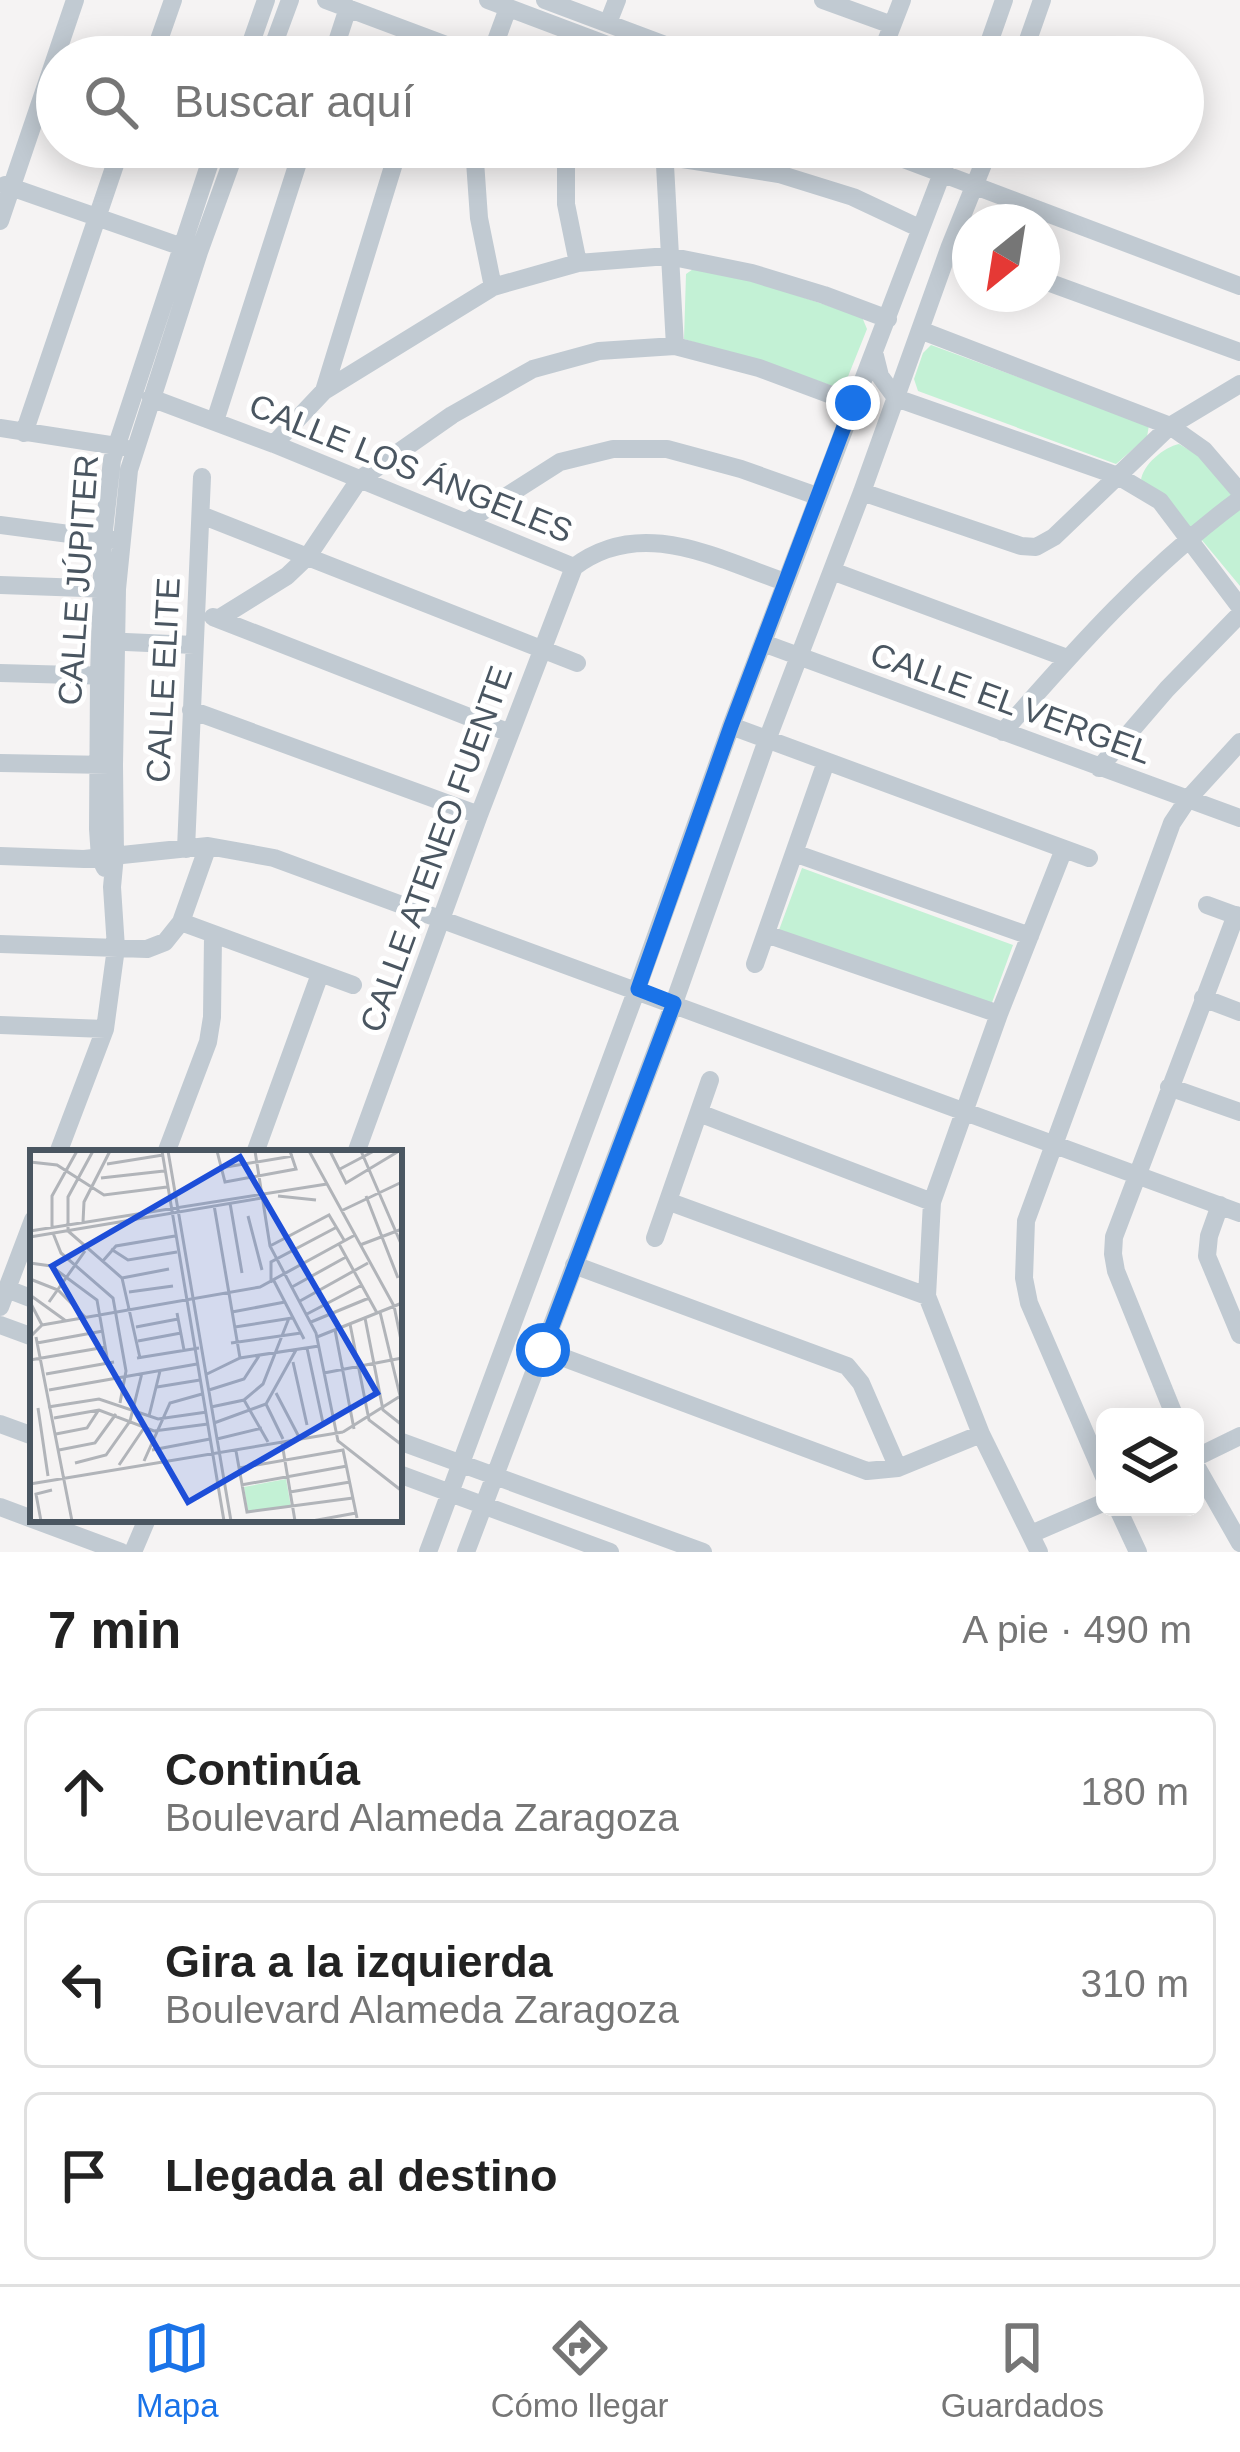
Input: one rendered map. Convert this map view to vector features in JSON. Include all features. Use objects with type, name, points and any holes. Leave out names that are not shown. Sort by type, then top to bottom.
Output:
[{"type":"street","points":[[62,36],[75,0]]},
{"type":"street","points":[[160,36],[172,0]]},
{"type":"street","points":[[253,36],[266,0]]},
{"type":"street","points":[[277,36],[290,0]]},
{"type":"street","points":[[326,0],[405,36]]},
{"type":"street","points":[[488,0],[565,36]]},
{"type":"street","points":[[545,0],[642,36]]},
{"type":"street","points":[[608,23],[617,0]]},
{"type":"street","points":[[823,0],[892,26]]},
{"type":"street","points":[[888,36],[902,0]]},
{"type":"street","points":[[991,36],[1004,0]]},
{"type":"street","points":[[1029,36],[1042,0]]},
{"type":"street","points":[[339,36],[348,8]]},
{"type":"street","points":[[498,36],[508,8]]},
{"type":"street","points":[[0,221],[6,185],[36,105]]},
{"type":"street","points":[[24,433],[115,168]]},
{"type":"street","name":"CALLE JÚPITER","points":[[125,447],[151,398],[210,168]]},
{"type":"street","name":"CALLE JÚPITER","points":[[59,1150],[105,1030],[116,948],[108,856],[107,676],[112,540],[125,447],[190,249],[227,168]]},
{"type":"street","points":[[215,421],[296,168]]},
{"type":"street","points":[[324,391],[393,168]]},
{"type":"street","points":[[475,168],[493,286]]},
{"type":"street","points":[[566,168],[566,204],[578,263]]},
{"type":"street","points":[[665,168],[675,346]]},
{"type":"street","points":[[748,168],[854,197],[919,228]]},
{"type":"street","points":[[926,168],[1240,286]]},
{"type":"street","points":[[428,1552],[784,582],[943,168]]},
{"type":"street","points":[[962,168],[976,188]]},
{"type":"street","points":[[466,1552],[983,168]]},
{"type":"street","points":[[6,185],[190,249]]},
{"type":"street","points":[[274,444],[324,391],[493,286],[578,263],[668,256],[752,273],[888,319]]},
{"type":"street","points":[[1060,287],[1240,352]]},
{"type":"street","points":[[920,330],[1170,426],[1204,450],[1240,495],[1188,537],[1067,658],[1003,732]]},
{"type":"street","points":[[218,619],[287,576],[308,556],[359,480],[452,415],[532,368],[599,351],[675,346],[758,368],[853,403]]},
{"type":"street","points":[[874,352],[880,376],[896,398],[1118,476],[1160,501],[1240,611],[1099,768]]},
{"type":"street","points":[[862,492],[1036,547],[1054,537],[1170,426],[1240,384]]},
{"type":"street","name":"CALLE LOS ÁNGELES","points":[[151,398],[574,567],[611,545],[648,541],[687,548],[784,582]]},
{"type":"street","points":[[0,428],[125,447]]},
{"type":"street","points":[[466,522],[560,462],[613,449],[667,449],[818,496]]},
{"type":"street","name":"CALLE ELITE","points":[[186,849],[202,477]]},
{"type":"street","points":[[201,515],[577,663]]},
{"type":"street","points":[[0,525],[112,540]]},
{"type":"street","name":"CALLE ATENEO FUENTE","points":[[357,1150],[574,567]]},
{"type":"street","points":[[832,571],[1067,658]]},
{"type":"street","points":[[0,585],[109,589]]},
{"type":"street","points":[[196,612],[510,734]]},
{"type":"street","points":[[108,641],[194,646]]},
{"type":"street","name":"CALLE EL VERGEL","points":[[763,643],[1240,818]]},
{"type":"street","points":[[0,674],[107,676]]},
{"type":"street","points":[[191,710],[479,815]]},
{"type":"street","points":[[731,726],[1089,858]]},
{"type":"street","points":[[1096,1458],[1025,1291],[1026,1221],[1166,837],[1188,800],[1240,742]]},
{"type":"street","points":[[755,964],[826,762]]},
{"type":"street","points":[[0,763],[106,766]]},
{"type":"street","points":[[0,944],[147,949],[165,942],[181,922],[208,847]]},
{"type":"street","points":[[0,856],[108,856],[208,847],[274,858],[1240,1213]]},
{"type":"street","points":[[1064,849],[932,1202],[927,1296],[981,1434],[1035,1543],[1096,1507]]},
{"type":"street","points":[[794,853],[1030,936]]},
{"type":"street","points":[[1171,1408],[1113,1254],[1119,1220],[1238,916],[1207,905]]},
{"type":"street","points":[[181,922],[353,985]]},
{"type":"street","points":[[766,934],[999,1014]]},
{"type":"street","points":[[167,1150],[208,1042],[213,936]]},
{"type":"street","points":[[256,1150],[320,974]]},
{"type":"street","points":[[1203,998],[1240,1012]]},
{"type":"street","points":[[0,1025],[105,1030]]},
{"type":"street","points":[[655,1238],[710,1080]]},
{"type":"street","points":[[1169,1087],[1240,1112]]},
{"type":"street","points":[[699,1113],[932,1202]]},
{"type":"street","points":[[670,1202],[927,1296]]},
{"type":"street","points":[[1220,1205],[1207,1256],[1240,1335]]},
{"type":"street","points":[[3,1298],[30,1228]]},
{"type":"street","points":[[574,1265],[847,1366],[861,1383],[898,1468]]},
{"type":"street","points":[[0,1325],[30,1336]]},
{"type":"street","points":[[543,1350],[867,1471],[898,1468],[981,1434]]},
{"type":"street","points":[[0,1424],[30,1435]]},
{"type":"street","points":[[1204,1456],[1240,1436]]},
{"type":"street","points":[[402,1442],[703,1552]]},
{"type":"street","points":[[402,1475],[610,1552]]},
{"type":"street","points":[[1204,1477],[1240,1543]]},
{"type":"street","points":[[0,1507],[30,1518]]},
{"type":"street","points":[[1121,1516],[1138,1552]]},
{"type":"street","points":[[40,1522],[121,1552]]},
{"type":"street","points":[[134,1552],[146,1522]]},
{"type":"green space","points":[[696,267],[715,268],[862,317],[867,329],[843,389],[684,339],[686,274]]},
{"type":"green space","points":[[931,345],[1149,425],[1147,437],[1116,464],[918,391],[914,379]]},
{"type":"green space","points":[[1179,444],[1203,458],[1240,504],[1240,586],[1201,539],[1141,481],[1155,458]]},
{"type":"green space","points":[[802,868],[1013,945],[990,1008],[779,930]]},
{"type":"route","points":[[543,1350],[674,1003],[638,989],[853,403]]}]
